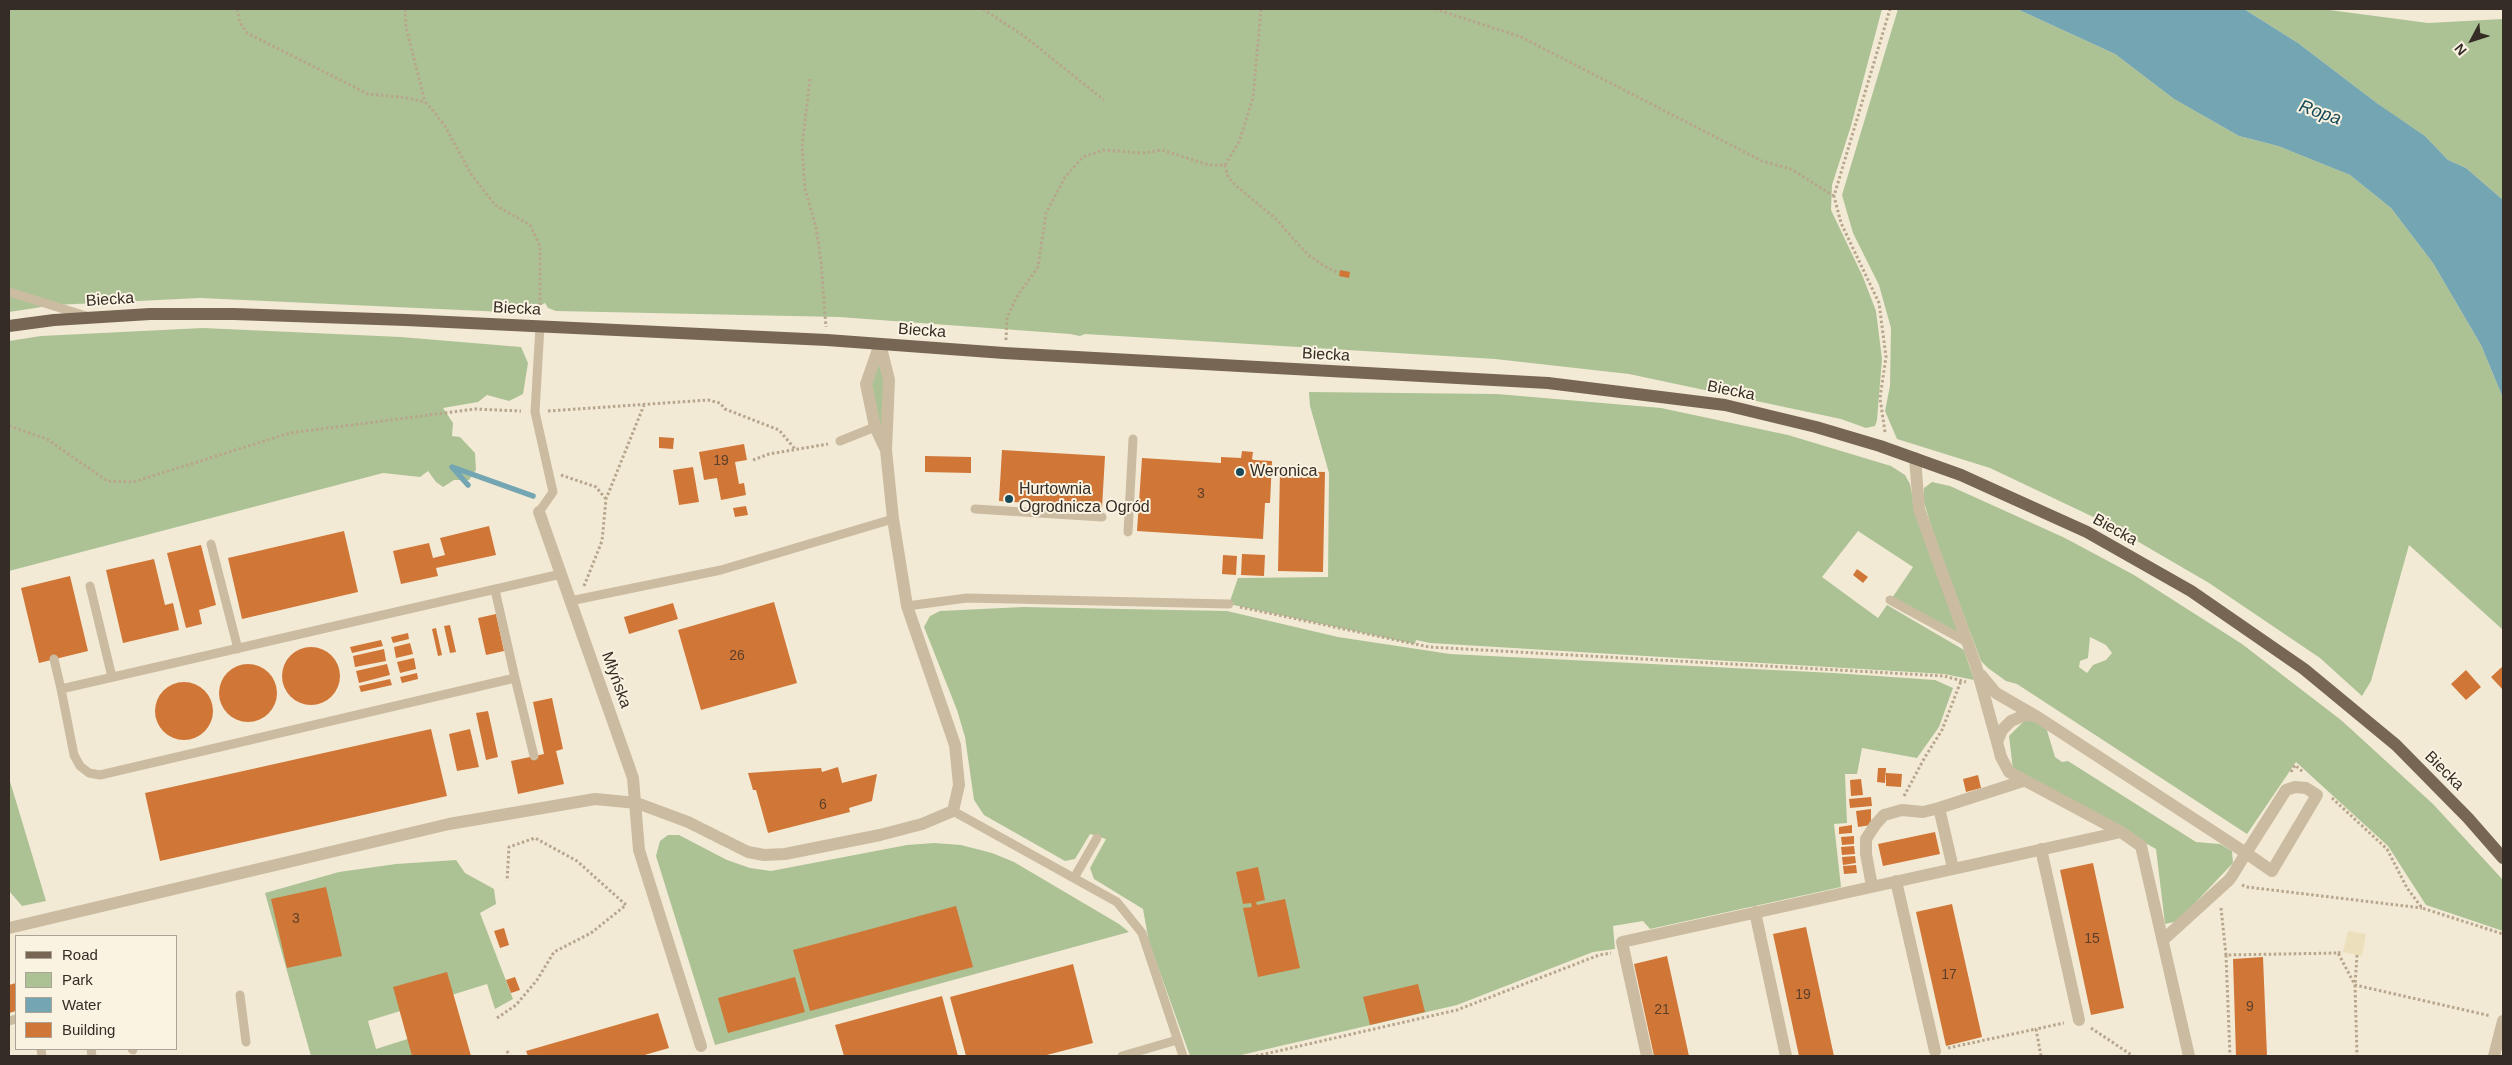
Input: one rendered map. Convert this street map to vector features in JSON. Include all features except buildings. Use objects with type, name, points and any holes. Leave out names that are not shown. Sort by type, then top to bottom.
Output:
[{"type":"main road","name":"Biecka","points":[[9,326],[150,314],[234,314],[540,326],[827,340],[1004,353],[1539,382],[1643,393],[1725,405],[1816,427],[1961,474],[2087,532],[2200,597],[2304,669],[2396,746],[2503,858]]},
{"type":"street","points":[[880,344],[866,384],[875,427],[886,450]]},
{"type":"street","points":[[9,928],[449,824],[595,800],[637,803],[688,822],[748,852],[764,855],[785,854],[880,835],[922,824],[953,811],[959,785],[955,745],[906,606],[893,520],[886,450],[888,380],[880,344]]},
{"type":"street","points":[[1915,458],[1915,484],[1919,508],[1976,666],[2005,766],[2009,772],[2023,781],[2121,832],[2141,846],[2189,1056]]},
{"type":"street","name":"Młyńska","points":[[539,512],[561,574],[574,600],[633,778],[637,803],[639,850],[701,1046]]},
{"type":"street","points":[[1976,666],[1996,693],[2036,716],[2246,853],[2272,871],[2317,795],[2306,788],[2295,787],[2286,790],[2246,853],[2232,876],[2218,891],[2162,940]]},
{"type":"street","points":[[1997,742],[2002,730],[2011,721],[2025,715],[2036,716]]},
{"type":"street","points":[[1872,886],[1866,854],[1866,839],[1884,815],[1902,810],[1923,812],[2023,781]]},
{"type":"street","points":[[1939,808],[1953,868]]},
{"type":"street","points":[[1647,1056],[1622,942],[2121,832]]},
{"type":"street","points":[[2041,849],[2079,1020]]},
{"type":"street","points":[[1896,881],[1935,1051]]},
{"type":"street","points":[[1755,912],[1786,1056]]},
{"type":"street","points":[[2494,1056],[2499,1019]]},
{"type":"lane","points":[[9,292],[29,296],[91,318]]},
{"type":"lane","name":"Młyńska","points":[[539,512],[552,492],[535,412],[540,326]]},
{"type":"lane","points":[[840,441],[875,427]]},
{"type":"lane","points":[[1128,532],[1133,440]]},
{"type":"lane","points":[[975,508],[1102,517]]},
{"type":"lane","points":[[574,600],[721,570],[893,520]]},
{"type":"lane","points":[[211,544],[238,649]]},
{"type":"lane","points":[[62,689],[561,574]]},
{"type":"lane","points":[[90,586],[112,677]]},
{"type":"lane","points":[[496,590],[534,756]]},
{"type":"lane","points":[[906,606],[967,598],[1229,604]]},
{"type":"lane","points":[[1890,600],[1967,642]]},
{"type":"lane","points":[[54,659],[62,689],[74,755],[80,766],[89,773],[100,775],[515,678]]},
{"type":"lane","points":[[953,811],[1117,902],[1142,933],[1183,1056]]},
{"type":"lane","points":[[1074,878],[1097,838]]},
{"type":"lane","points":[[240,995],[246,1042]]},
{"type":"lane","points":[[1122,1056],[1177,1040]]},
{"type":"path","points":[[237,9],[240,23],[247,33],[368,94],[391,95],[425,102]]},
{"type":"path","points":[[405,9],[406,27],[425,102],[445,126],[471,174],[495,205],[530,225],[540,246],[540,326]]},
{"type":"path","points":[[983,9],[1024,36],[1104,100]]},
{"type":"path","points":[[1261,9],[1253,98],[1239,142],[1225,165],[1228,177],[1275,218],[1308,255],[1339,273]]},
{"type":"path","points":[[1435,9],[1521,37],[1762,161],[1792,169],[1834,196]]},
{"type":"path","points":[[1890,9],[1834,196],[1841,223],[1879,303],[1886,357],[1880,398],[1885,432],[1897,444],[1895,452]]},
{"type":"path","points":[[810,79],[802,147],[805,189],[816,228],[821,262],[827,340]]},
{"type":"path","points":[[1004,353],[1007,318],[1016,298],[1038,267],[1046,213],[1065,177],[1083,157],[1103,150],[1144,153],[1162,150],[1209,165],[1225,165]]},
{"type":"path","points":[[9,426],[47,440],[107,481],[133,482],[290,433],[475,409],[535,412],[708,400],[720,403],[725,409],[779,430],[795,449]]},
{"type":"path","points":[[574,600],[602,542],[606,499],[644,405]]},
{"type":"path","points":[[754,460],[795,449],[813,448],[840,441]]},
{"type":"path","points":[[548,470],[596,487],[606,499]]},
{"type":"path","points":[[1229,604],[1430,646],[1944,676],[1981,685]]},
{"type":"path","points":[[1902,810],[1905,794],[1942,730],[1961,680]]},
{"type":"path","points":[[2290,773],[2296,765],[2309,777]]},
{"type":"path","points":[[2329,795],[2387,848],[2407,888],[2422,908]]},
{"type":"path","points":[[497,1018],[516,1005],[537,980],[554,952],[592,933],[626,905],[576,861],[536,838],[509,847],[507,881]]},
{"type":"path","points":[[2232,876],[2247,887],[2422,908],[2503,934]]},
{"type":"path","points":[[2218,891],[2226,955],[2230,1056]]},
{"type":"path","points":[[1256,1056],[1457,1010],[1599,955],[1624,951]]},
{"type":"path","points":[[2226,955],[2343,952]]},
{"type":"path","points":[[2338,953],[2355,985],[2499,1019]]},
{"type":"path","points":[[2356,955],[2357,1056]]},
{"type":"path","points":[[1935,1051],[2079,1020],[2133,1056]]},
{"type":"path","points":[[2036,1029],[2041,1056]]},
{"type":"path","points":[[507,1051],[510,1056]]},
{"type":"green space","points":[[9,9],[1882,9],[1851,126],[1832,185],[1831,210],[1863,277],[1876,311],[1882,359],[1877,420],[1875,426],[1866,428],[1841,419],[1629,374],[1495,359],[1085,334],[1080,336],[839,317],[556,311],[548,308],[545,303],[526,313],[200,298],[55,305],[9,312]]},
{"type":"green space","points":[[1898,9],[2017,9],[2115,54],[2174,99],[2239,136],[2278,146],[2350,175],[2391,208],[2433,263],[2481,345],[2503,398],[2503,630],[2409,545],[2371,681],[2362,696],[2320,658],[2209,583],[2106,523],[1990,468],[1897,439],[1885,411],[1890,386],[1891,328],[1879,285],[1853,233],[1842,195]]},
{"type":"green space","points":[[2244,9],[2322,9],[2428,23],[2503,19],[2503,200],[2466,168],[2448,160],[2425,136],[2383,108],[2298,43]]},
{"type":"green space","points":[[203,328],[401,337],[521,347],[528,363],[523,394],[509,401],[487,395],[478,402],[443,408],[453,423],[452,436],[460,437],[475,453],[476,470],[469,480],[454,480],[443,487],[436,482],[428,471],[420,477],[383,473],[9,571],[9,341],[41,336]]},
{"type":"green space","points":[[877,365],[884,366],[882,431],[880,431],[871,382]]},
{"type":"green space","points":[[1309,392],[1497,394],[1661,408],[1788,435],[1891,466],[1905,475],[1910,484],[1916,516],[1961,636],[1892,598],[1913,567],[1858,531],[1822,577],[1878,618],[1887,605],[1964,650],[1974,680],[1944,674],[1430,643],[1416,640],[1415,644],[1229,604],[1238,578],[1328,577],[1329,473],[1310,406]]},
{"type":"green space","points":[[1932,482],[1950,486],[2065,538],[2134,575],[2242,644],[2341,720],[2433,804],[2503,880],[2503,931],[2426,905],[2388,846],[2296,762],[2247,834],[2017,684],[2006,681],[1988,668],[1981,661],[1936,542],[1923,499],[1924,488]],"holes":[[[2090,637],[2106,645],[2112,653],[2106,660],[2093,665],[2087,673],[2079,667],[2080,661],[2088,658]]]},
{"type":"green space","points":[[1023,607],[1227,611],[1338,637],[1450,654],[1834,673],[1935,680],[1953,688],[1939,727],[1917,758],[1862,748],[1857,774],[1845,774],[1847,823],[1834,824],[1841,887],[1650,929],[1643,921],[1613,926],[1615,949],[1593,952],[1457,1005],[1237,1056],[1190,1056],[1149,942],[1143,909],[1094,879],[1090,868],[1106,839],[1090,834],[1075,859],[1065,861],[984,815],[974,800],[965,737],[957,710],[924,627],[930,616],[940,611]]},
{"type":"green space","points":[[2036,720],[2046,727],[2055,757],[2062,762],[2068,761],[2196,842],[2220,844],[2232,851],[2233,863],[2178,921],[2165,924],[2156,849],[2013,770],[2009,736],[2024,721]]},
{"type":"green space","points":[[9,778],[46,901],[22,906],[9,891]]},
{"type":"green space","points":[[668,835],[679,835],[727,860],[750,868],[771,871],[907,845],[934,843],[961,845],[992,853],[1014,862],[1119,924],[1129,932],[715,1045],[656,856],[660,841]]},
{"type":"green space","points":[[456,860],[465,873],[494,889],[496,904],[480,913],[513,999],[495,1009],[487,984],[368,1021],[376,1049],[417,1036],[423,1056],[311,1056],[265,893],[339,872],[396,864]]},
{"type":"shaded area","points":[[2348,931],[2366,934],[2362,956],[2343,952]]},
{"type":"water","name":"Ropa","points":[[2017,9],[2244,9],[2298,43],[2378,104],[2425,136],[2448,160],[2466,168],[2503,200],[2503,398],[2481,345],[2433,263],[2391,208],[2350,175],[2278,146],[2239,136],[2174,99],[2115,54]]},
{"type":"waterway","points":[[468,485],[452,467],[533,496]]},
{"type":"place","name":"Weronica","points":[[1240,472]]},
{"type":"place","name":"Hurtownia Ogrodnicza Ogród","points":[[1009,499]]}]
